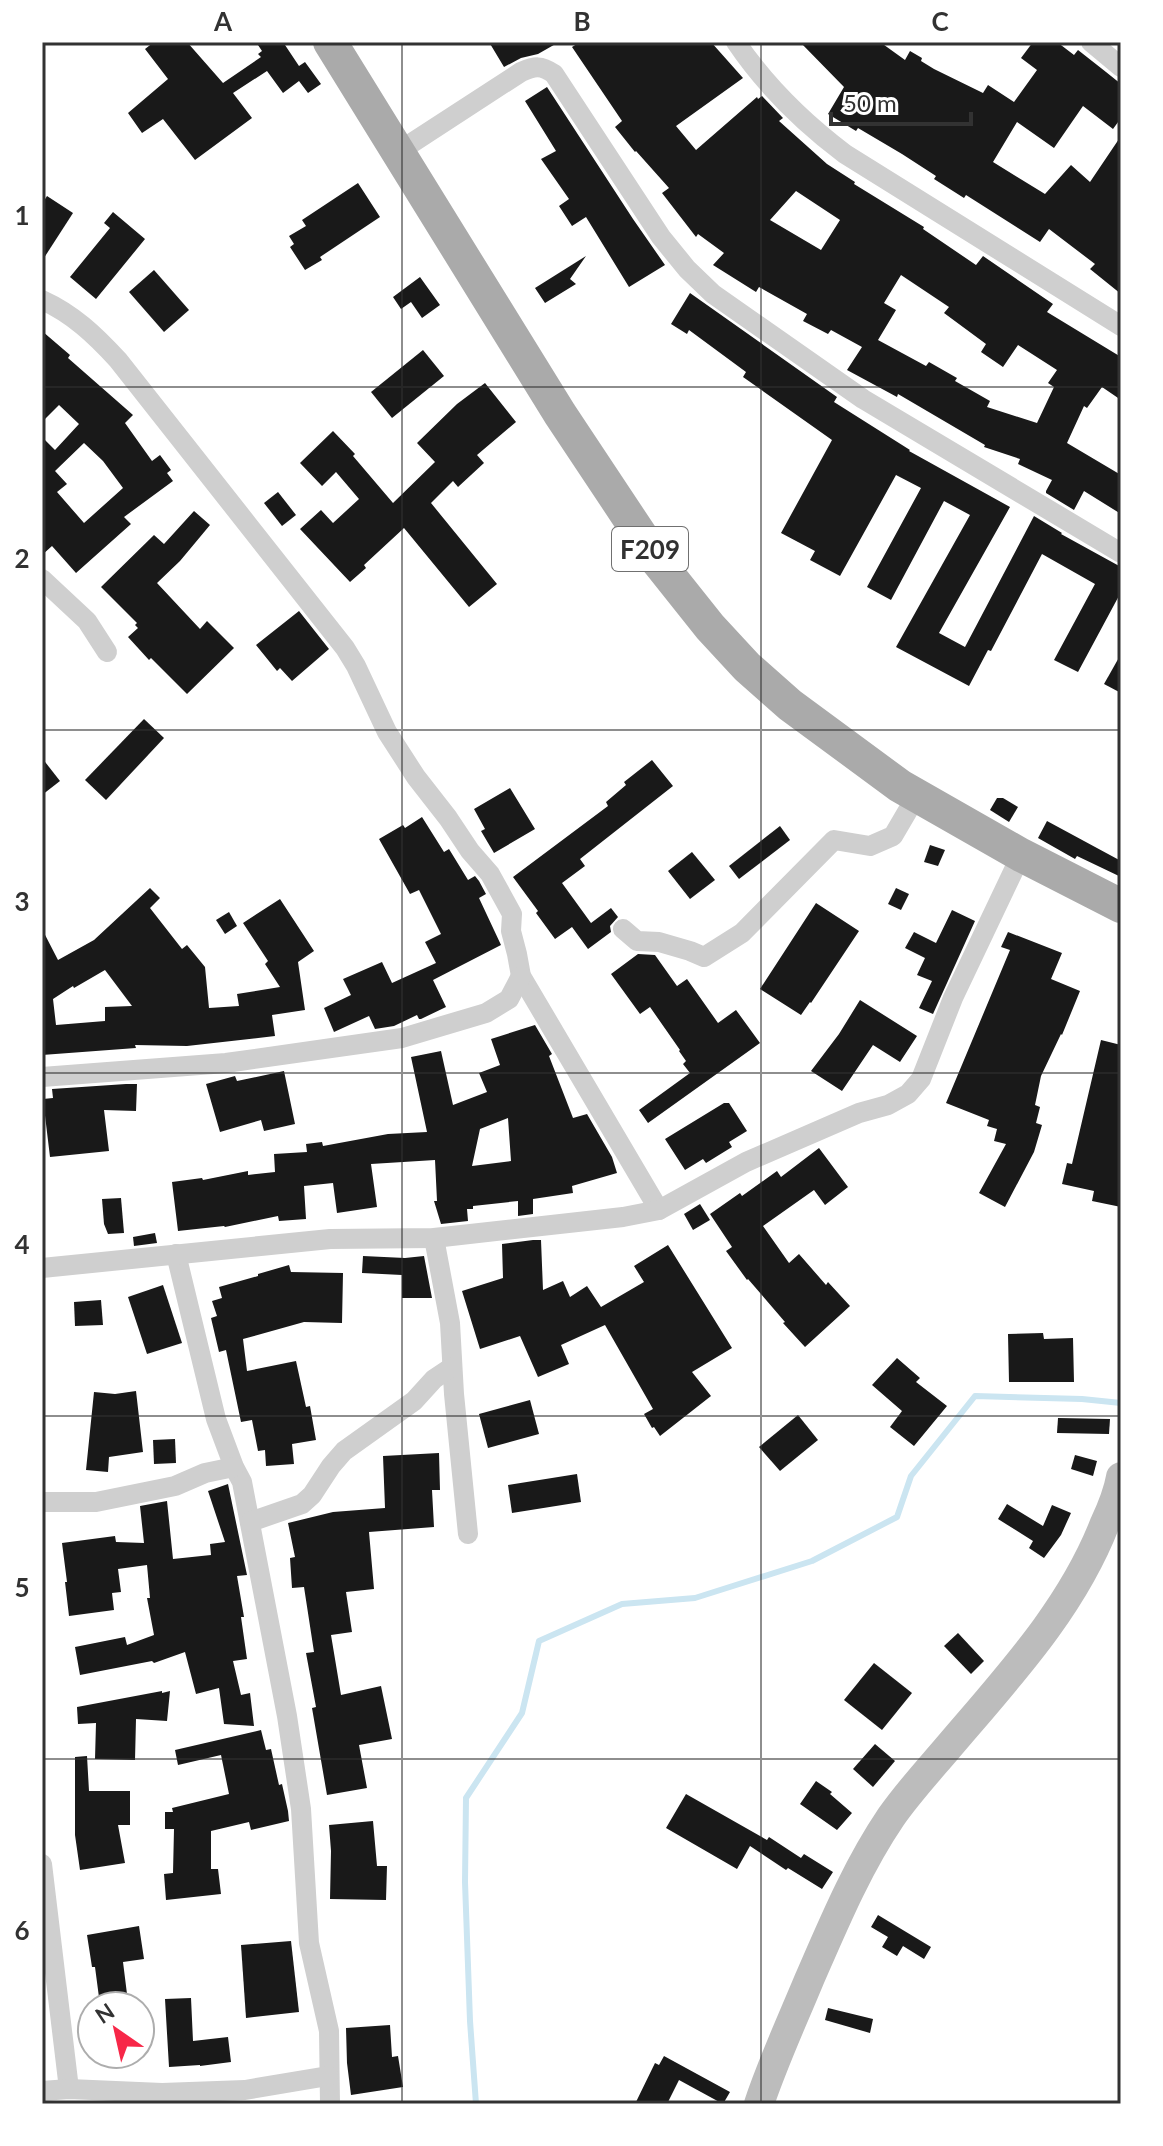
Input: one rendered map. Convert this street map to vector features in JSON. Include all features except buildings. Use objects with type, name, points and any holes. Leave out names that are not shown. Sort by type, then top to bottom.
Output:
[{"type":"main road","name":"F209","points":[[330,42],[611,493],[659,563],[710,627],[747,667],[790,705],[900,786],[1021,855],[1121,906]]},
{"type":"main road","points":[[759,2104],[824,1946],[875,1842],[893,1814],[1024,1657],[1072,1591],[1094,1552],[1120,1487]]},
{"type":"street","points":[[736,42],[767,82],[823,138],[1121,326]]},
{"type":"street","points":[[1091,42],[1121,67]]},
{"type":"street","points":[[398,152],[521,72],[543,67],[554,74],[661,237],[713,294],[863,399],[1121,553]]},
{"type":"street","points":[[42,300],[59,307],[92,331],[118,360],[345,648],[387,732],[416,777],[490,874],[512,914],[511,931],[521,976],[659,1210]]},
{"type":"street","points":[[42,579],[87,621],[107,652]]},
{"type":"street","points":[[623,929],[637,941],[659,942],[704,957],[742,933],[834,840],[870,846],[893,836],[917,795]]},
{"type":"street","points":[[42,1268],[330,1239],[434,1238],[623,1217],[659,1210],[746,1162],[859,1113],[888,1105],[908,1094],[921,1079],[953,998],[1021,855]]},
{"type":"street","points":[[42,1077],[226,1063],[402,1038],[486,1013],[509,999],[521,976]]},
{"type":"street","points":[[434,1238],[450,1323],[468,1534]]},
{"type":"street","points":[[176,1254],[216,1419],[242,1482],[287,1716],[301,1809],[309,1943],[329,2031],[330,2104]]},
{"type":"street","points":[[250,1522],[302,1504],[344,1451],[414,1401],[434,1379],[452,1367]]},
{"type":"street","points":[[42,1502],[96,1502],[175,1486],[205,1473],[234,1467]]},
{"type":"street","points":[[42,1864],[69,2089]]},
{"type":"street","points":[[42,2091],[69,2089],[162,2093],[245,2090],[328,2076]]},
{"type":"waterway","points":[[476,2104],[465,1882],[466,1798],[522,1713],[539,1641],[622,1604],[695,1598],[812,1561],[897,1517],[911,1476],[975,1396],[1121,1403]]}]
